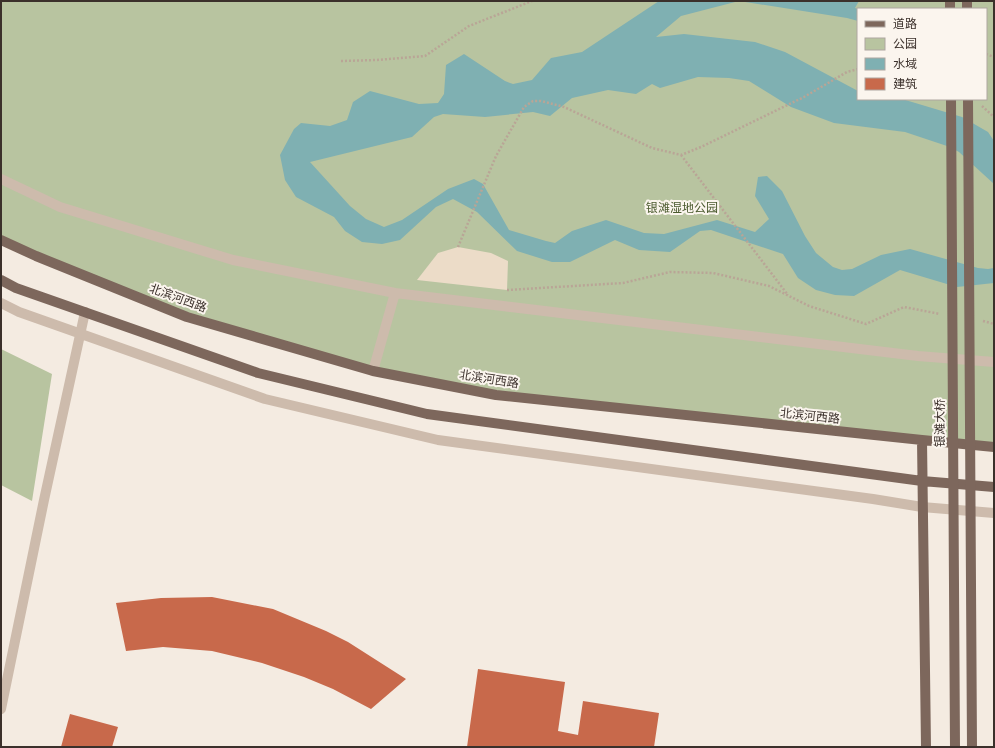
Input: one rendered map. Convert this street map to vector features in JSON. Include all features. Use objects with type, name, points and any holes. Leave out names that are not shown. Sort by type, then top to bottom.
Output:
[{"type":"main road","name":"银滩大桥","points":[[951,100],[955,747]]},
{"type":"main road","points":[[968,100],[972,747]]},
{"type":"main road","name":"北滨河西路","points":[[1,240],[36,256],[187,316],[373,371],[496,395],[994,447]]},
{"type":"main road","points":[[1,280],[16,288],[258,374],[427,414],[922,481],[994,487]]},
{"type":"main road","points":[[922,440],[926,747]]},
{"type":"street","points":[[1,179],[60,207],[233,260],[395,293],[918,356],[994,362]]},
{"type":"street","points":[[373,371],[395,293]]},
{"type":"street","points":[[1,303],[19,312],[265,399],[438,440],[922,507],[994,512]]},
{"type":"street","points":[[1,708],[85,312]]},
{"type":"path","points":[[341,61],[425,56],[469,26],[532,1]]},
{"type":"path","points":[[458,247],[496,156],[524,107],[533,101],[542,101],[564,107],[652,148],[681,155],[701,147],[804,97],[847,72],[857,69]]},
{"type":"path","points":[[979,104],[994,117]]},
{"type":"path","points":[[681,155],[728,219],[789,296]]},
{"type":"path","points":[[507,290],[623,284],[670,272],[713,273],[769,286],[809,306],[866,324],[904,307],[942,314]]},
{"type":"path","points":[[979,321],[994,324]]},
{"type":"green space","name":"银滩湿地公园","points":[[1,1],[994,1],[994,448],[496,395],[373,371],[187,317],[1,240]]},
{"type":"green space","points":[[1,349],[52,374],[32,501],[1,485]]},
{"type":"shaded area","points":[[458,247],[491,253],[508,261],[507,290],[417,280],[438,253]]},
{"type":"water","points":[[659,1],[739,1],[681,16],[656,37],[684,34],[755,42],[785,52],[857,90],[857,100],[905,100],[962,117],[988,132],[994,141],[994,184],[959,152],[950,147],[905,132],[834,123],[791,107],[749,81],[729,78],[698,77],[660,88],[652,84],[636,94],[608,90],[572,98],[550,116],[533,112],[485,117],[443,114],[434,117],[412,137],[310,162],[350,206],[366,219],[384,227],[402,220],[448,189],[474,179],[483,184],[509,230],[555,243],[572,231],[606,220],[644,233],[664,234],[717,220],[755,232],[769,219],[755,196],[758,177],[767,176],[782,191],[805,236],[816,253],[833,267],[842,270],[852,269],[881,255],[910,249],[978,268],[994,268],[994,283],[957,287],[900,270],[854,296],[835,295],[816,290],[798,278],[783,254],[711,230],[700,231],[670,252],[639,250],[615,240],[570,262],[552,262],[517,251],[477,212],[453,199],[436,207],[400,240],[382,244],[362,242],[345,231],[334,217],[296,197],[285,180],[280,155],[294,129],[301,123],[330,126],[347,120],[353,102],[370,91],[419,104],[438,103],[444,94],[446,65],[464,54],[505,81],[513,84],[532,80],[551,58],[582,52]]},
{"type":"water","points":[[739,1],[859,1],[855,8],[857,9],[857,21]]},
{"type":"building","points":[[212,597],[273,609],[326,631],[348,642],[406,679],[371,709],[333,689],[304,677],[262,663],[212,651],[163,647],[126,651],[116,603],[161,598]]},
{"type":"building","points":[[478,669],[565,682],[558,731],[578,735],[583,701],[659,713],[654,747],[467,747]]},
{"type":"building","points":[[70,714],[118,727],[112,747],[61,747]]}]
